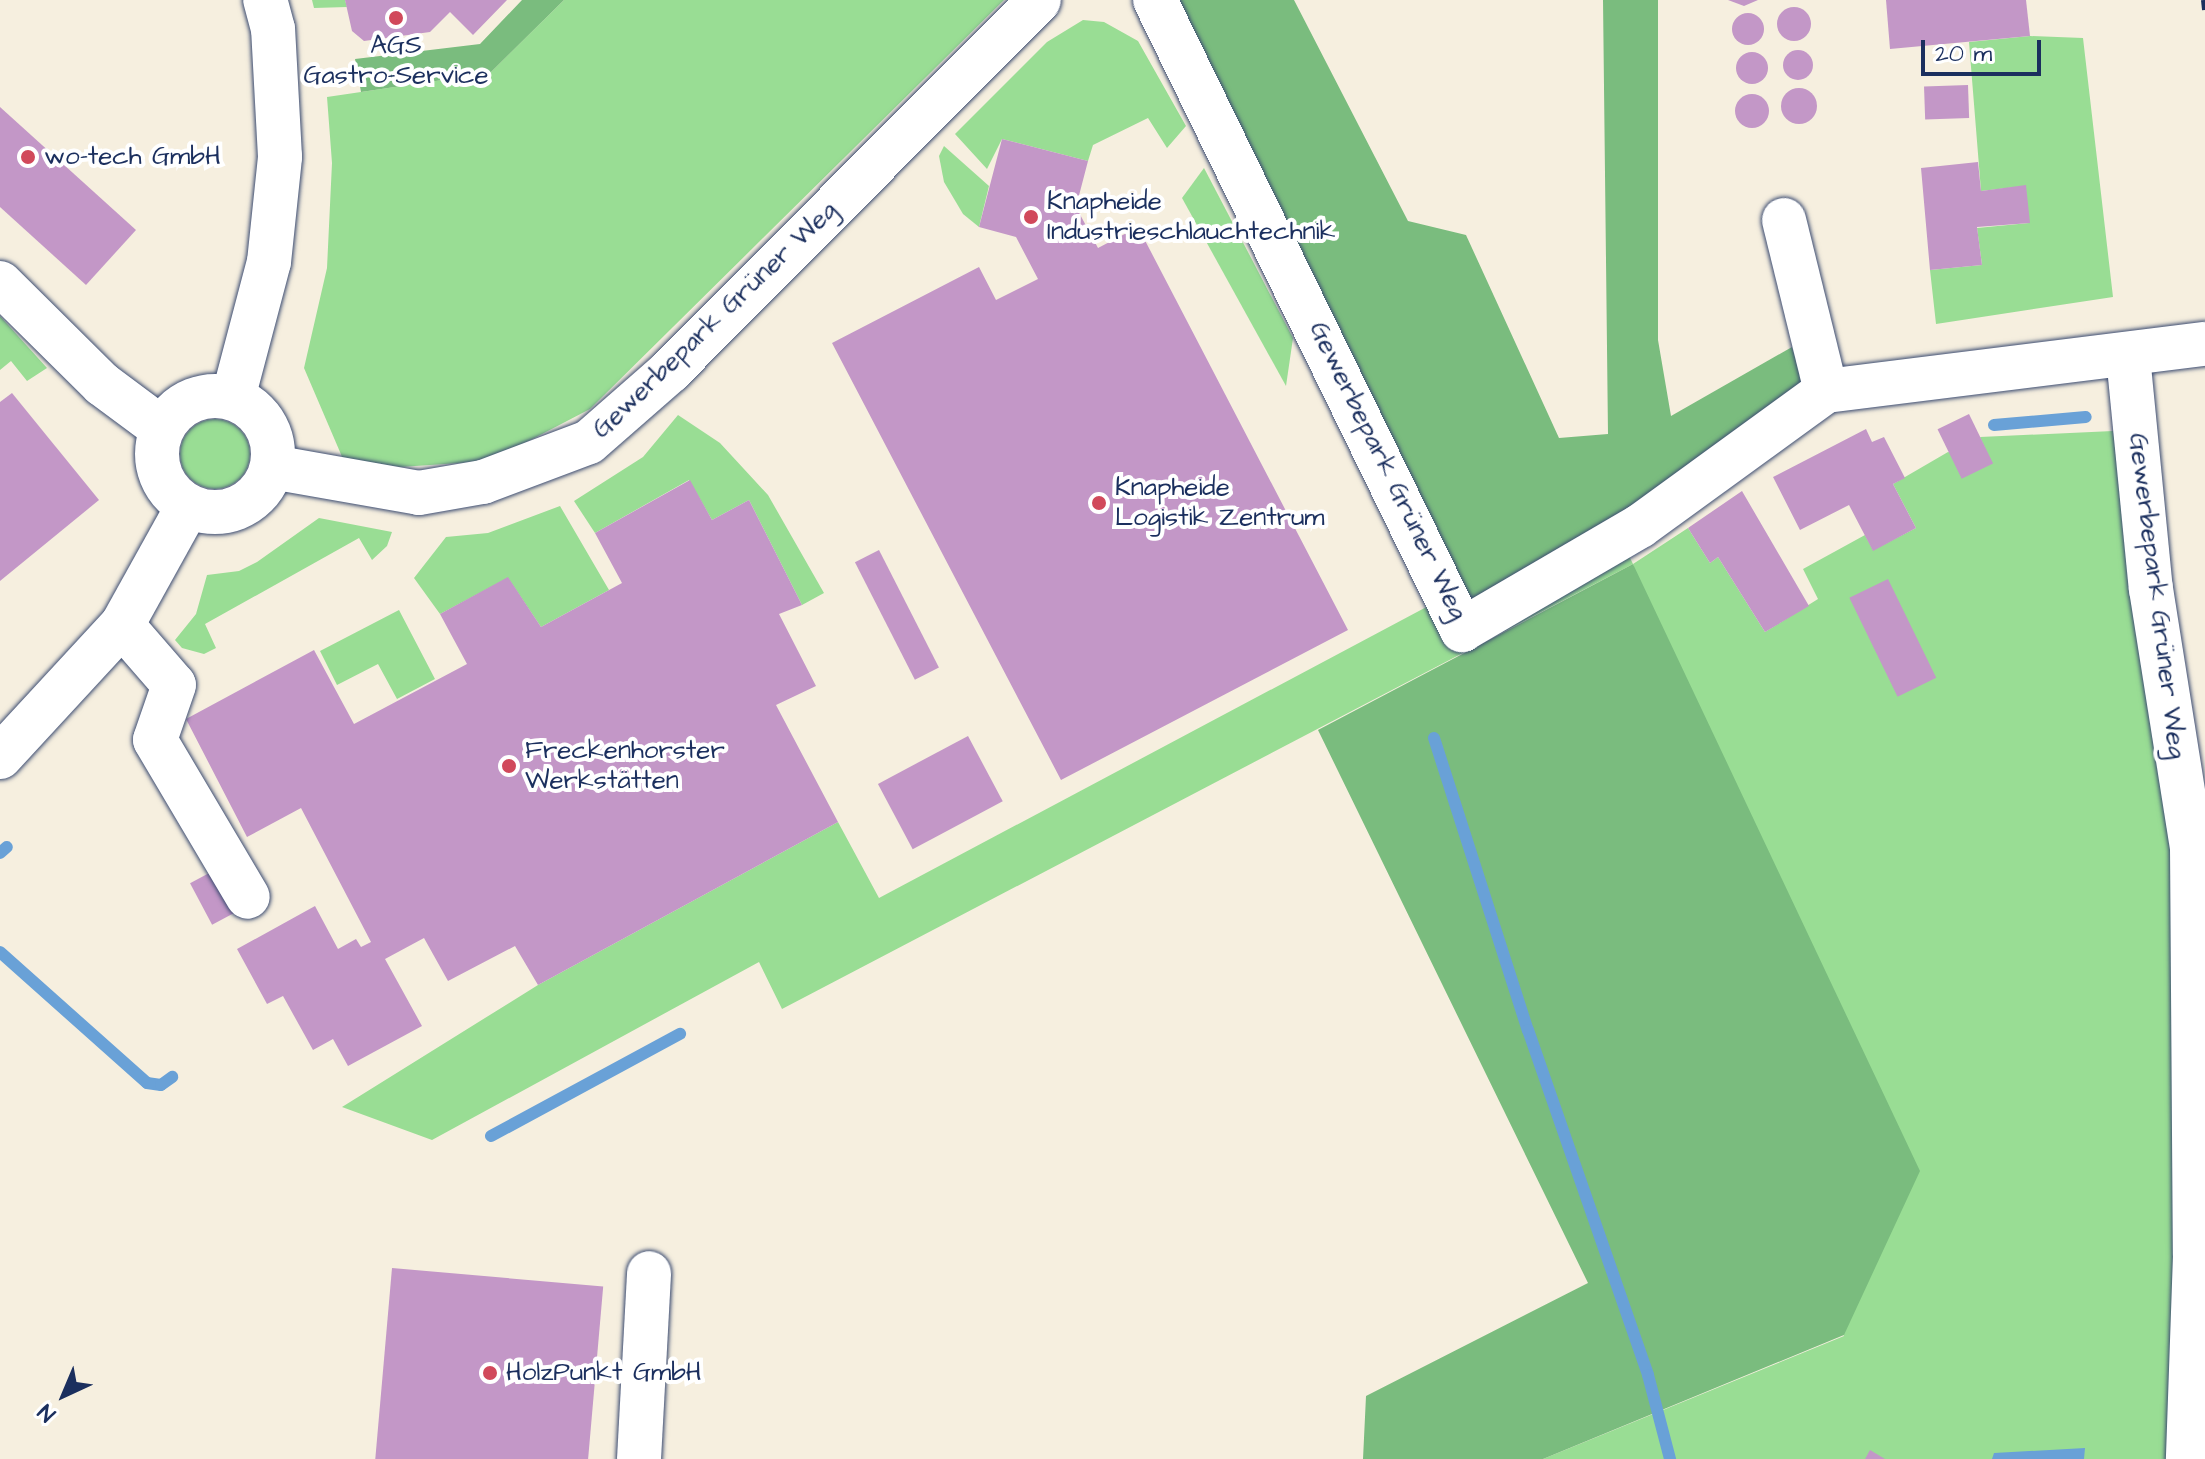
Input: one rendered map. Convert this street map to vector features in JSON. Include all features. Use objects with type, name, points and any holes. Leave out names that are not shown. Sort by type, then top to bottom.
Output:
[{"type":"street","points":[[233,398],[269,262],[280,157],[273,29],[265,0]]},
{"type":"street","name":"Gewerbepark Grüner Weg","points":[[272,467],[419,493],[483,482],[546,463],[589,442],[670,371],[1039,0]]},
{"type":"street","name":"Gewerbepark Grüner Weg","points":[[1155,0],[1462,630],[1640,526],[1826,391],[2128,356],[2205,344]]},
{"type":"street","points":[[1784,220],[1826,391]]},
{"type":"street","points":[[0,283],[102,384],[161,428]]},
{"type":"street","name":"Gewerbepark Grüner Weg","points":[[2128,356],[2151,589],[2192,847],[2195,1255],[2188,1459]]},
{"type":"street","points":[[195,398],[233,398],[249,406],[270,432],[272,467],[254,497],[240,507],[222,512],[188,506],[161,478],[156,459],[161,428],[195,398]]},
{"type":"street","points":[[0,757],[122,625],[188,506]]},
{"type":"street","points":[[122,625],[174,685],[155,740],[248,897]]},
{"type":"street","points":[[639,1459],[649,1273]]},
{"type":"green space","points":[[312,0],[345,0],[347,7],[314,8]]},
{"type":"green space","points":[[522,0],[564,0],[490,73],[361,92],[355,59],[480,44]]},
{"type":"green space","points":[[564,0],[1004,0],[590,409],[490,461],[400,467],[343,459],[304,368],[327,268],[332,163],[327,97],[490,73]]},
{"type":"green space","points":[[1158,0],[1294,0],[1408,221],[1466,235],[1559,438],[1608,434],[1603,0],[1658,0],[1658,340],[1671,416],[1792,347],[1808,402],[1474,604]]},
{"type":"green space","points":[[1083,20],[1104,22],[1138,41],[1186,126],[1167,148],[1148,118],[1093,145],[1088,161],[1002,139],[987,169],[955,134],[1047,42]]},
{"type":"green space","points":[[2030,36],[2083,38],[2113,297],[1936,324],[1930,270],[1982,265],[1977,228],[2029,223],[2025,186],[1981,191],[1969,42]]},
{"type":"green space","points":[[944,146],[989,186],[979,227],[963,214],[944,182],[939,156]]},
{"type":"green space","points":[[1204,168],[1293,338],[1286,386],[1182,198]]},
{"type":"green space","points":[[0,316],[47,368],[27,381],[11,361],[0,370]]},
{"type":"green space","points":[[678,415],[720,443],[768,495],[824,593],[802,605],[749,500],[712,520],[689,480],[595,533],[574,501],[643,457]]},
{"type":"green space","points":[[215,419],[240,429],[250,454],[240,479],[215,489],[190,479],[180,454],[190,429]]},
{"type":"green space","points":[[2113,431],[2182,851],[2205,1459],[1543,1459],[1844,1336],[1633,564],[1688,528],[1710,563],[1718,557],[1765,632],[1818,599],[1803,569],[1865,535],[1873,550],[1916,528],[1893,484],[1948,452],[1992,464],[1980,437]]},
{"type":"green space","points":[[560,506],[609,590],[541,627],[508,578],[440,614],[414,578],[446,537],[488,533]]},
{"type":"green space","points":[[1607,511],[1633,564],[782,1009],[759,962],[432,1140],[342,1107],[538,985],[838,822],[879,898]]},
{"type":"green space","points":[[319,518],[392,532],[387,546],[372,560],[359,538],[205,624],[216,648],[204,654],[182,648],[175,640],[196,614],[207,575],[239,571],[257,562]]},
{"type":"green space","points":[[1633,564],[1920,1171],[1844,1335],[1543,1459],[1363,1459],[1366,1396],[1588,1283],[1318,730]]},
{"type":"green space","points":[[399,610],[435,679],[397,699],[378,664],[337,685],[320,651]]},
{"type":"water","points":[[2085,1448],[2084,1459],[1992,1459],[1994,1453]]},
{"type":"building","name":"AGS Gastro-Service","points":[[345,0],[507,0],[473,35],[450,12],[430,32],[364,41],[352,31]]},
{"type":"building","points":[[1728,0],[1758,0],[1744,6]]},
{"type":"building","points":[[1886,0],[2026,0],[2030,36],[1890,49]]},
{"type":"building","points":[[1794,7],[1806,12],[1811,24],[1806,36],[1794,41],[1782,36],[1777,24],[1782,12]]},
{"type":"building","points":[[1748,13],[1759,18],[1764,29],[1759,40],[1748,45],[1737,40],[1732,29],[1737,18]]},
{"type":"building","points":[[1798,50],[1804,51],[1812,59],[1812,71],[1804,79],[1798,80],[1792,79],[1784,71],[1783,65],[1784,59],[1792,51]]},
{"type":"building","points":[[1752,52],[1763,57],[1768,68],[1763,79],[1752,84],[1741,79],[1736,68],[1741,57]]},
{"type":"building","points":[[1968,85],[1969,118],[1925,120],[1924,87]]},
{"type":"building","points":[[1799,88],[1812,93],[1817,106],[1812,119],[1799,124],[1786,119],[1781,106],[1786,93]]},
{"type":"building","points":[[1752,94],[1764,99],[1769,111],[1764,123],[1752,128],[1740,123],[1735,111],[1740,99]]},
{"type":"building","name":"wo-tech GmbH","points":[[0,107],[136,230],[86,285],[0,207]]},
{"type":"building","name":"Knapheide Logistik Zentrum","points":[[1002,139],[1088,161],[1076,207],[1098,248],[1138,227],[1348,630],[1061,780],[832,343],[979,267],[996,300],[1038,279],[1016,237],[979,227]]},
{"type":"building","points":[[1978,162],[1981,191],[2026,185],[2030,223],[1977,227],[1982,265],[1930,270],[1921,168]]},
{"type":"building","points":[[12,393],[99,500],[0,581],[0,402]]},
{"type":"building","points":[[1969,414],[1993,463],[1962,479],[1938,429]]},
{"type":"building","points":[[1866,429],[1872,442],[1884,437],[1905,478],[1893,484],[1916,528],[1873,551],[1849,505],[1800,530],[1773,477]]},
{"type":"building","name":"Freckenhorster Werkstätten","points":[[690,480],[712,520],[749,500],[802,605],[779,614],[816,686],[776,705],[838,822],[538,985],[515,946],[448,981],[424,938],[385,959],[422,1026],[348,1066],[333,1039],[313,1050],[283,996],[267,1004],[237,949],[315,906],[338,949],[356,939],[361,947],[371,942],[301,808],[247,837],[186,719],[314,650],[354,724],[467,664],[440,614],[508,577],[541,627],[622,583],[595,533]]},
{"type":"building","points":[[1742,491],[1809,606],[1765,632],[1718,557],[1710,563],[1688,528]]},
{"type":"building","points":[[879,550],[939,668],[915,680],[855,562]]},
{"type":"building","points":[[1888,579],[1936,678],[1898,697],[1849,598]]},
{"type":"building","points":[[968,736],[1003,801],[913,849],[878,784]]},
{"type":"building","points":[[213,871],[235,912],[212,925],[190,883]]},
{"type":"building","name":"HolzPunkt GmbH","points":[[392,1268],[603,1286],[588,1459],[375,1459]]},
{"type":"building","points":[[1870,1450],[1885,1459],[1865,1459]]},
{"type":"waterway","points":[[1994,425],[2086,417]]},
{"type":"waterway","points":[[1434,738],[1528,1030],[1648,1375],[1670,1459]]},
{"type":"waterway","points":[[0,853],[7,847]]},
{"type":"waterway","points":[[0,952],[147,1083],[161,1085],[172,1077]]},
{"type":"waterway","points":[[491,1136],[680,1034]]},
{"type":"railway","points":[[2204,0],[2205,10]]},
{"type":"place","name":"AGS Gastro-Service","points":[[396,18]]},
{"type":"place","name":"wo-tech GmbH","points":[[28,157]]},
{"type":"place","name":"Knapheide Industrieschlauchtechnik","points":[[1031,217]]},
{"type":"place","name":"Knapheide Logistik Zentrum","points":[[1099,503]]},
{"type":"place","name":"Freckenhorster Werkstätten","points":[[509,766]]},
{"type":"place","name":"HolzPunkt GmbH","points":[[490,1373]]}]
